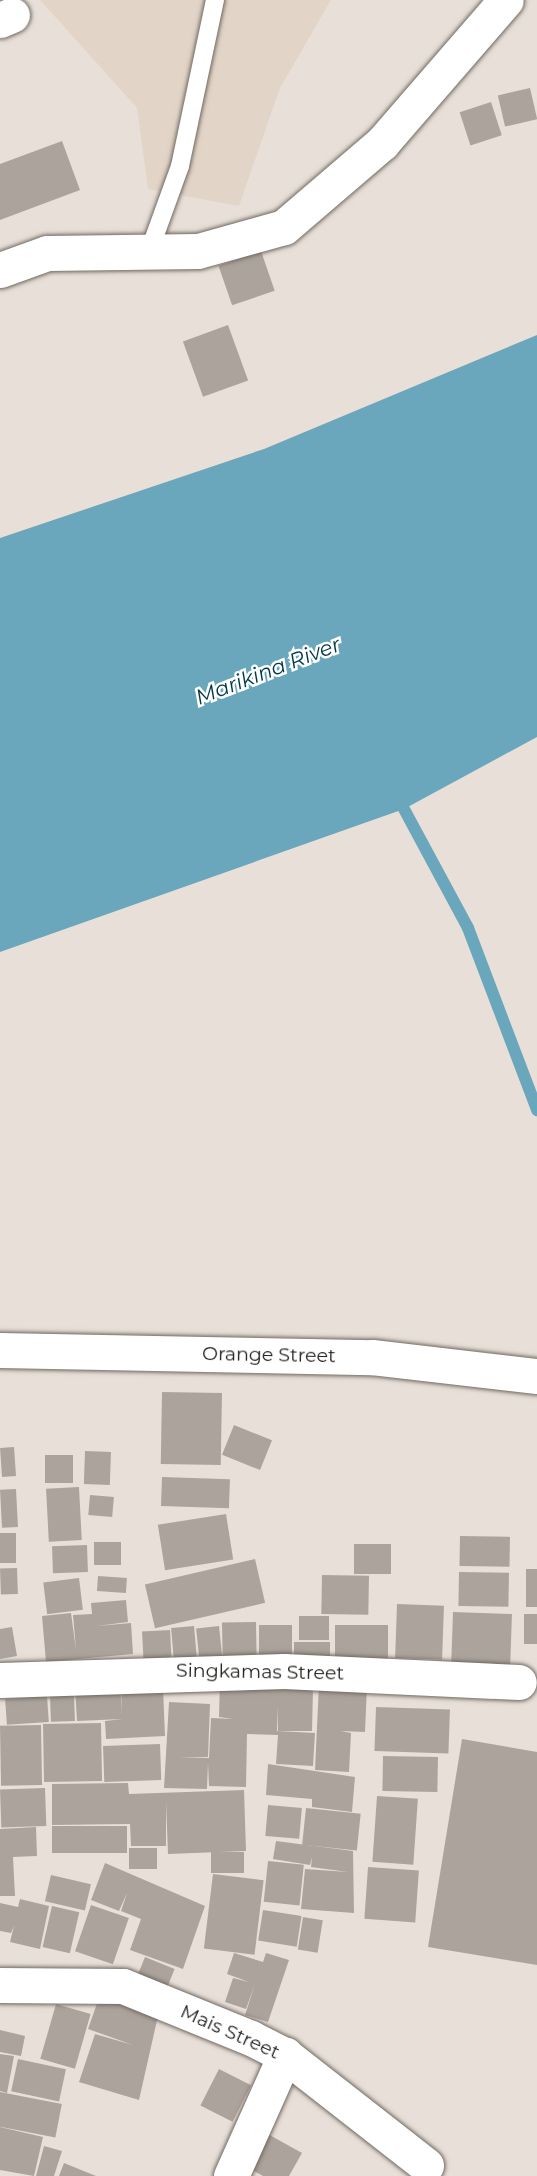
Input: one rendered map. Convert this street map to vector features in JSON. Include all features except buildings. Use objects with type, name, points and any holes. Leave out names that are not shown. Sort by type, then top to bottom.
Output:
[{"type":"street","points":[[0,270],[47,253],[150,249],[198,251],[284,227],[382,143],[506,0]]},
{"type":"street","name":"Orange Street","points":[[0,1350],[372,1357],[537,1376]]},
{"type":"street","name":"Singkamas Street","points":[[0,1680],[284,1671],[519,1682]]},
{"type":"street","name":"Mais Street","points":[[0,1985],[123,1986],[285,2056],[426,2165]]},
{"type":"street","points":[[231,2176],[285,2056]]},
{"type":"lane","points":[[150,249],[193,116],[210,3]]},
{"type":"shaded area","points":[[40,0],[331,0],[280,88],[239,206],[148,189],[137,108]]},
{"type":"water","name":"Marikina River","points":[[537,335],[537,737],[404,809],[0,952],[0,538],[264,449]]},
{"type":"waterway","points":[[404,809],[468,928],[537,1110]]}]
